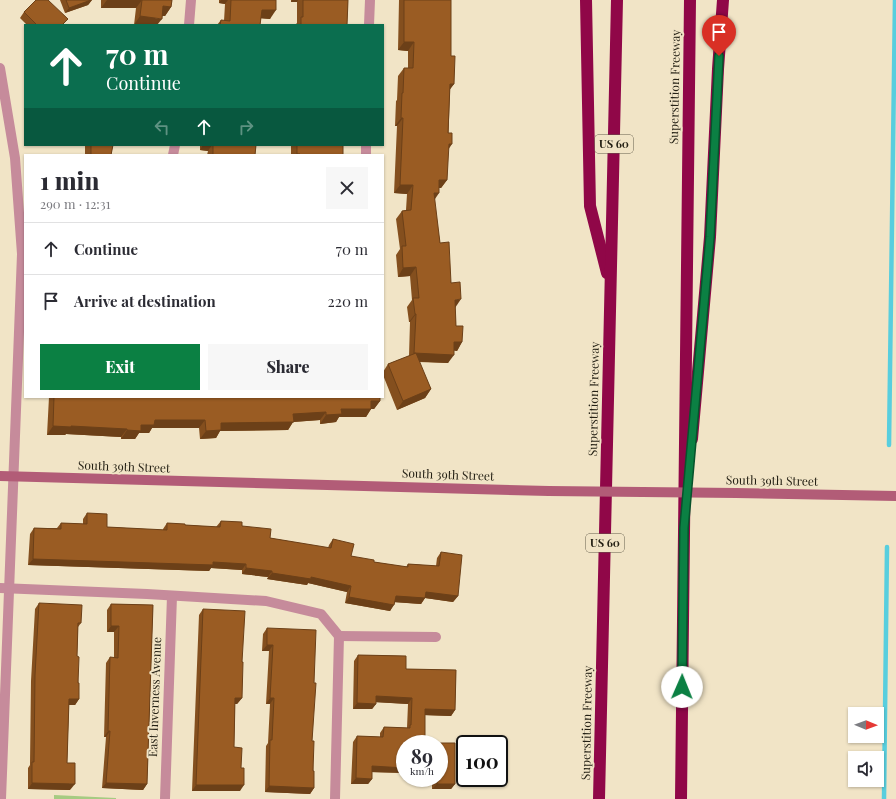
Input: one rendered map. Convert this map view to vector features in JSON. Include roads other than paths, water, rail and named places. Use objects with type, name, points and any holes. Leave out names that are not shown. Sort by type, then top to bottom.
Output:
[{"type":"highway","points":[[586,0],[590,206],[611,288]]},
{"type":"highway","name":"Superstition Freeway","points":[[599,799],[617,0]]},
{"type":"highway","name":"Superstition Freeway","points":[[681,799],[690,0]]},
{"type":"highway","points":[[684,528],[710,237],[723,0]]},
{"type":"street","points":[[189,24],[191,0]]},
{"type":"street","points":[[369,24],[370,0]]},
{"type":"street","points":[[0,68],[15,158],[22,254],[22,353],[5,589],[1,799]]},
{"type":"street","name":"South 39th Street","points":[[0,476],[549,491],[896,496]]},
{"type":"street","points":[[5,589],[266,601],[321,614],[340,636],[335,799]]},
{"type":"street","name":"East Inverness Avenue","points":[[165,799],[172,596]]},
{"type":"street","points":[[340,636],[436,637]]},
{"type":"waterway","points":[[889,445],[895,0]]},
{"type":"waterway","points":[[884,799],[887,547]]}]
